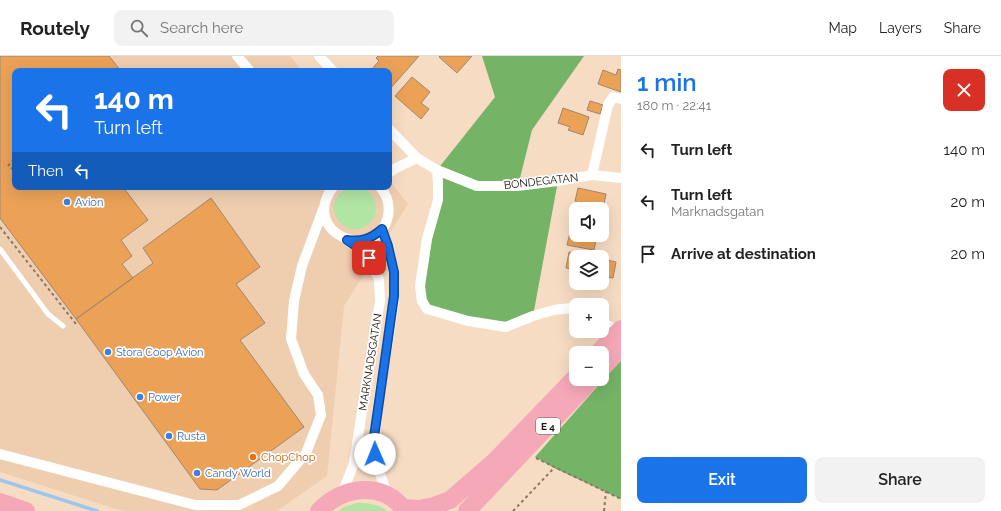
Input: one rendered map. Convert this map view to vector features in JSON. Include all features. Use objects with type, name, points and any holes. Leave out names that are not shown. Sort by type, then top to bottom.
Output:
[{"type":"highway","points":[[603,346],[616,328]]},
{"type":"highway","points":[[609,361],[621,348]]},
{"type":"highway","name":"E 4","points":[[319,511],[332,499],[349,491],[364,490],[380,493],[388,496],[404,510],[434,506],[450,500],[495,461],[569,384]]},
{"type":"highway","name":"E 4","points":[[467,511],[525,452],[586,386]]},
{"type":"highway","points":[[0,502],[26,511]]},
{"type":"street","points":[[237,56],[247,68]]},
{"type":"street","points":[[319,56],[330,68]]},
{"type":"street","name":"BONDEGATAN","points":[[592,175],[608,105],[613,97],[621,99]]},
{"type":"street","name":"BONDEGATAN","points":[[392,132],[417,158],[437,170],[477,186],[517,186],[592,175],[621,178]]},
{"type":"street","points":[[392,171],[417,158]]},
{"type":"street","points":[[437,170],[438,200],[428,239],[420,286],[422,301],[427,309],[468,321],[506,327],[533,316],[554,310],[569,308]]},
{"type":"street","points":[[0,454],[195,505],[239,505],[278,486],[306,453],[322,415],[318,395],[304,374],[291,339],[294,301],[302,266],[329,190]]},
{"type":"street","points":[[347,240],[366,240],[374,236],[382,229],[387,220],[389,210],[388,200],[382,190]]},
{"type":"street","name":"MARKNADSGATAN","points":[[324,207],[325,216],[334,232],[360,249],[369,258],[379,280],[380,301],[354,463],[342,494]]},
{"type":"street","name":"MARKNADSGATAN","points":[[382,229],[388,246],[394,272],[394,304],[379,397],[374,445],[375,454],[388,496]]},
{"type":"lane","points":[[0,249],[48,314],[63,326]]},
{"type":"path","points":[[8,166],[12,161]]},
{"type":"path","points":[[0,227],[76,324]]},
{"type":"path","points":[[525,452],[554,468],[621,499]]},
{"type":"path","points":[[513,511],[554,468]]},
{"type":"path","points":[[604,511],[606,491]]},
{"type":"shaded area","points":[[0,56],[290,56],[300,68],[12,68],[12,190],[392,190],[392,184],[408,204],[344,306],[327,476],[277,511],[127,511],[116,509],[0,472]]},
{"type":"green space","points":[[482,56],[584,56],[532,130],[518,186],[558,181],[533,316],[506,327],[436,312],[422,301],[438,200],[437,170],[495,97]]},
{"type":"green space","points":[[343,190],[367,190],[373,196],[376,204],[376,212],[373,220],[367,226],[359,229],[351,229],[343,226],[337,220],[334,212],[335,200]]},
{"type":"green space","points":[[621,360],[621,499],[554,468],[535,457],[598,386],[609,386],[609,374]]},
{"type":"green space","points":[[357,503],[373,504],[387,511],[338,511],[344,507]]},
{"type":"building","name":"Avion","points":[[0,56],[109,56],[119,68],[12,68],[12,190],[125,190],[148,220],[121,240],[132,256],[122,264],[133,278],[76,319],[0,218]]},
{"type":"building","points":[[378,56],[419,56],[392,87],[392,68],[373,68],[379,61],[376,58]]},
{"type":"building","points":[[472,56],[457,73],[439,57]]},
{"type":"building","points":[[618,69],[621,70],[621,92],[598,84],[603,70],[616,75]]},
{"type":"building","points":[[412,77],[430,92],[421,103],[429,109],[421,119],[395,96]]},
{"type":"building","points":[[590,101],[603,105],[600,114],[587,110]]},
{"type":"building","points":[[563,108],[589,117],[583,135],[568,130],[570,127],[558,123]]},
{"type":"building","points":[[578,188],[606,194],[604,202],[575,201]]},
{"type":"building","points":[[211,198],[260,267],[236,284],[265,323],[240,340],[304,427],[217,490],[200,489],[76,319],[153,263],[143,248]]},
{"type":"building","points":[[569,236],[569,242],[596,242],[594,250],[567,245]]},
{"type":"building","points":[[569,252],[569,269],[566,268]]},
{"type":"building","points":[[609,260],[616,262],[613,278],[609,277]]},
{"type":"waterway","points":[[0,480],[97,511]]},
{"type":"place","name":"Avion","points":[[67,202]]},
{"type":"place","name":"Stora Coop Avion","points":[[108,352]]},
{"type":"place","name":"Power","points":[[140,397]]},
{"type":"place","name":"Rusta","points":[[169,436]]},
{"type":"place","name":"ChopChop","points":[[253,457]]},
{"type":"place","name":"Candy World","points":[[197,473]]},
{"type":"route","points":[[369,258],[360,249],[347,240],[366,240],[374,236],[382,229],[388,246],[394,272],[394,304],[379,397],[374,437],[375,454]]}]
